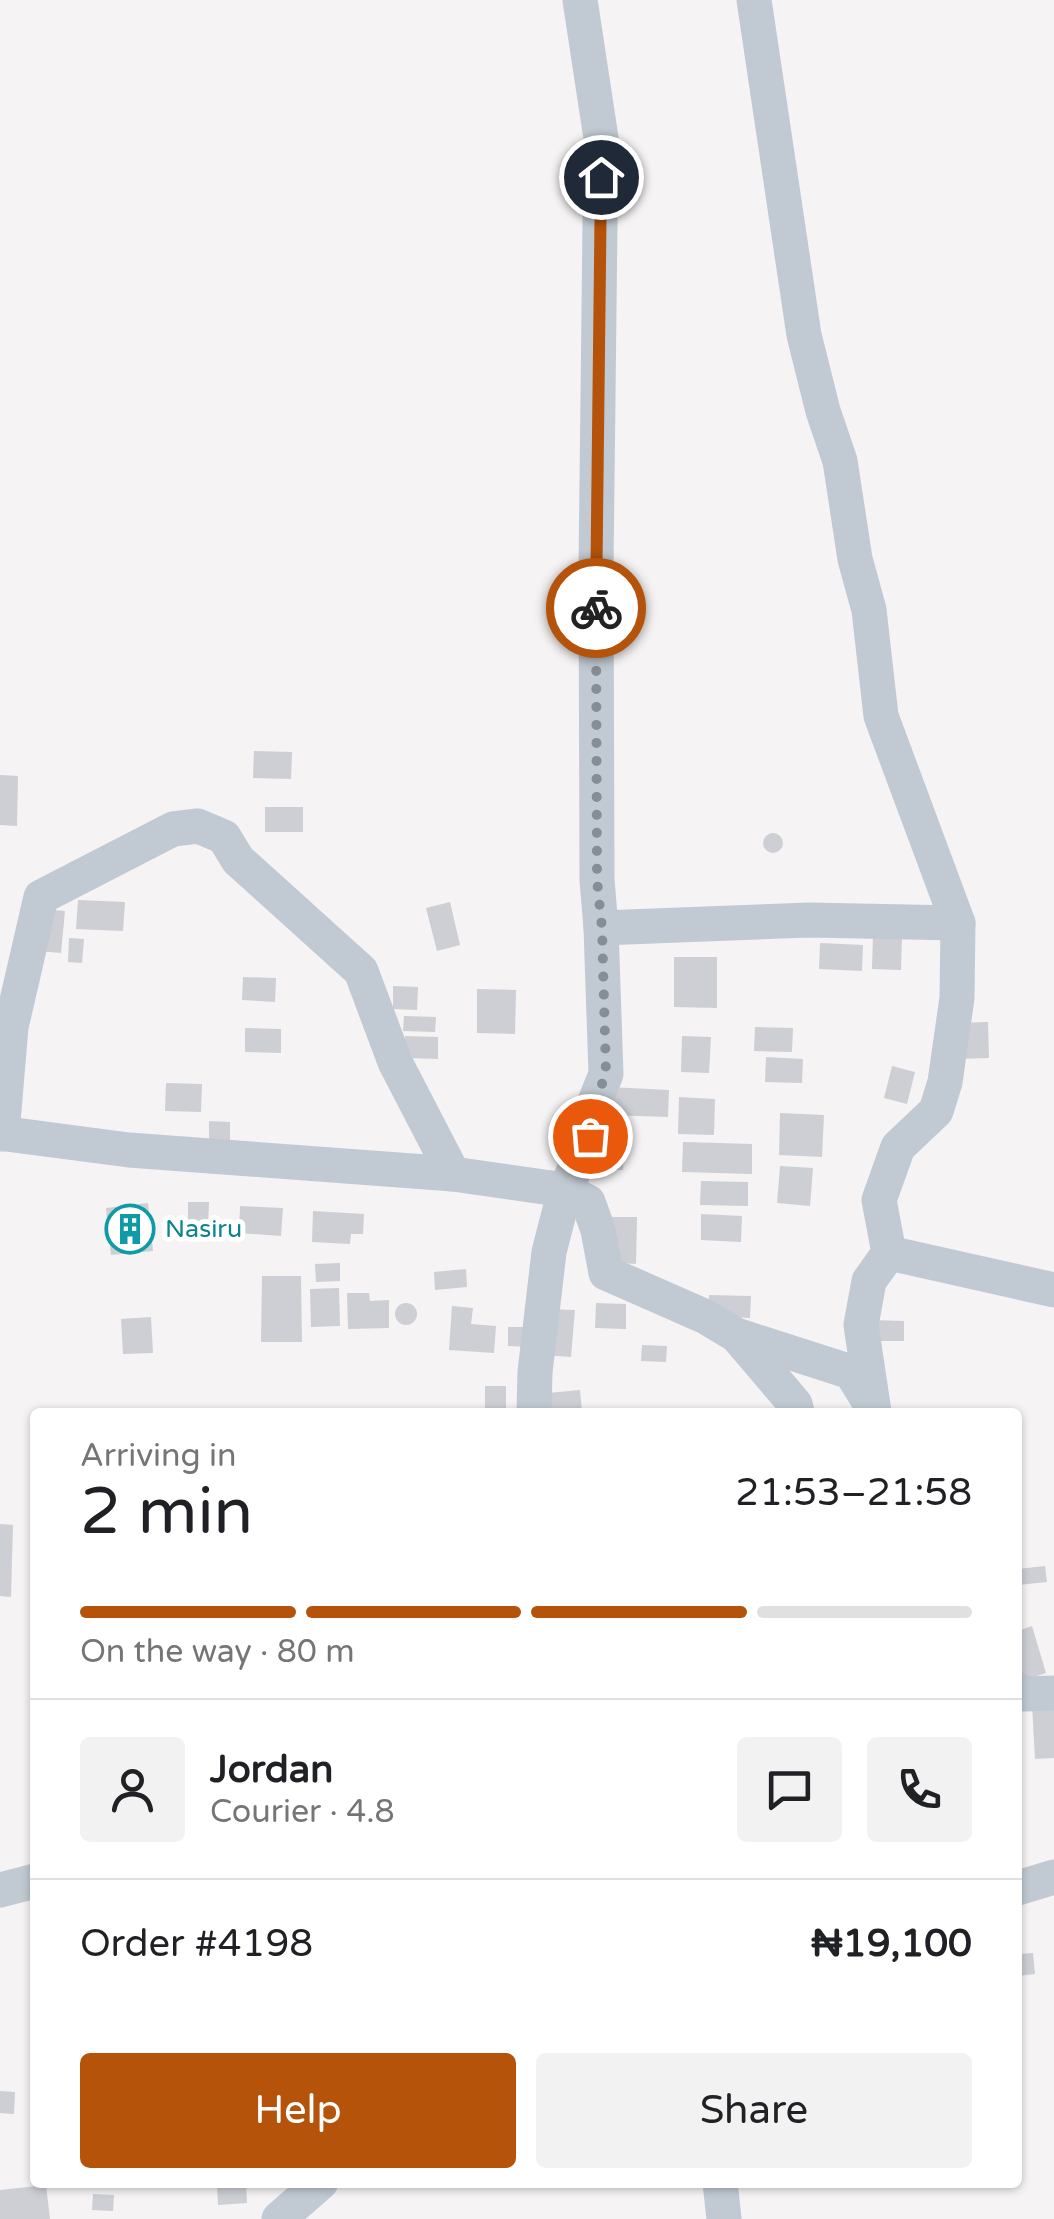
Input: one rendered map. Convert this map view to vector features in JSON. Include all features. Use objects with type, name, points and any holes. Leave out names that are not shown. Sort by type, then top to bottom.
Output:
[{"type":"street","points":[[534,1408],[550,1252],[565,1190],[590,1136],[594,1104],[606,1074],[597,880],[596,568],[602,138],[580,0]]},
{"type":"street","points":[[754,0],[804,335],[840,461],[855,559],[869,610],[881,716],[958,923],[957,998],[946,1082],[936,1110],[898,1147],[879,1200],[890,1253],[869,1281],[861,1326],[873,1408]]},
{"type":"street","points":[[452,1174],[395,1062],[361,971],[238,860],[224,837],[198,826],[173,828],[41,897],[12,1027],[1,1134],[129,1150],[452,1174],[565,1190],[588,1202],[606,1272],[706,1316],[736,1335],[852,1372],[872,1408]]},
{"type":"street","points":[[602,928],[809,920],[958,923]]},
{"type":"street","points":[[890,1253],[1054,1290]]},
{"type":"street","points":[[736,1335],[796,1408]]},
{"type":"street","points":[[1022,1693],[1054,1693]]},
{"type":"street","points":[[1022,1887],[1054,1877]]},
{"type":"street","points":[[0,1890],[30,1882]]},
{"type":"street","points":[[279,2219],[314,2188]]},
{"type":"street","points":[[721,2188],[724,2219]]},
{"type":"building","points":[[254,751],[292,752],[291,779],[253,778]]},
{"type":"building","points":[[0,775],[18,776],[17,826],[0,825]]},
{"type":"building","points":[[265,807],[303,807],[303,832],[265,832]]},
{"type":"building","points":[[773,833],[783,843],[773,853],[763,843]]},
{"type":"building","points":[[78,900],[125,902],[123,931],[76,929]]},
{"type":"building","points":[[450,902],[460,945],[437,951],[426,908]]},
{"type":"building","points":[[42,909],[65,911],[61,953],[38,951]]},
{"type":"building","points":[[873,935],[902,936],[901,970],[872,969]]},
{"type":"building","points":[[69,938],[84,939],[82,963],[68,962]]},
{"type":"building","points":[[820,943],[863,945],[862,971],[819,969]]},
{"type":"building","points":[[674,957],[717,957],[717,1008],[674,1007]]},
{"type":"building","points":[[243,977],[276,978],[275,1002],[242,1000]]},
{"type":"building","points":[[393,986],[418,987],[417,1010],[393,1009]]},
{"type":"building","points":[[477,989],[516,990],[515,1034],[477,1033]]},
{"type":"building","points":[[404,1016],[436,1017],[435,1032],[403,1031]]},
{"type":"building","points":[[988,1022],[989,1058],[959,1059],[958,1023]]},
{"type":"building","points":[[755,1027],[793,1028],[792,1052],[754,1051]]},
{"type":"building","points":[[245,1028],[281,1029],[281,1053],[245,1052]]},
{"type":"building","points":[[405,1036],[438,1037],[438,1059],[405,1058]]},
{"type":"building","points":[[682,1036],[711,1037],[709,1073],[681,1072]]},
{"type":"building","points":[[766,1057],[803,1059],[802,1083],[765,1082]]},
{"type":"building","points":[[892,1066],[915,1072],[907,1104],[884,1098]]},
{"type":"building","points":[[166,1083],[202,1084],[201,1112],[165,1111]]},
{"type":"building","points":[[609,1087],[669,1090],[668,1117],[608,1115]]},
{"type":"building","points":[[679,1097],[715,1099],[714,1135],[678,1134]]},
{"type":"building","points":[[780,1113],[824,1115],[822,1157],[779,1155]]},
{"type":"building","points":[[209,1121],[230,1122],[230,1144],[209,1143]]},
{"type":"building","points":[[599,1134],[624,1134],[623,1170],[598,1170]]},
{"type":"building","points":[[683,1142],[752,1144],[752,1174],[682,1172]]},
{"type":"building","points":[[780,1166],[813,1168],[810,1206],[777,1203]]},
{"type":"building","points":[[701,1181],[748,1182],[748,1206],[700,1205]]},
{"type":"building","points":[[188,1202],[209,1202],[208,1227],[188,1227]]},
{"type":"building","name":"Nasiru","points":[[148,1203],[153,1251],[111,1255],[106,1208]]},
{"type":"building","points":[[240,1206],[283,1208],[281,1236],[239,1233]]},
{"type":"building","points":[[313,1211],[364,1214],[363,1234],[351,1234],[350,1244],[312,1242]]},
{"type":"building","points":[[701,1214],[742,1216],[741,1242],[701,1240]]},
{"type":"building","points":[[610,1217],[637,1217],[636,1264],[608,1262]]},
{"type":"building","points":[[340,1263],[340,1281],[316,1282],[315,1264]]},
{"type":"building","points":[[466,1269],[467,1287],[435,1290],[434,1272]]},
{"type":"building","points":[[262,1276],[301,1276],[302,1342],[261,1342]]},
{"type":"building","points":[[339,1288],[340,1326],[311,1327],[310,1289]]},
{"type":"building","points":[[347,1293],[369,1293],[370,1301],[389,1300],[389,1328],[348,1329]]},
{"type":"building","points":[[709,1295],[751,1296],[750,1318],[708,1316]]},
{"type":"building","points":[[406,1303],[417,1314],[406,1325],[395,1314]]},
{"type":"building","points":[[596,1303],[626,1304],[626,1329],[595,1328]]},
{"type":"building","points":[[452,1306],[473,1308],[471,1324],[496,1326],[494,1353],[449,1350]]},
{"type":"building","points":[[546,1309],[575,1310],[571,1357],[542,1355]]},
{"type":"building","points":[[151,1317],[153,1353],[123,1354],[121,1319]]},
{"type":"building","points":[[871,1320],[904,1321],[904,1341],[870,1341]]},
{"type":"building","points":[[508,1327],[529,1327],[529,1347],[508,1346]]},
{"type":"building","points":[[642,1345],[667,1346],[666,1362],[641,1361]]},
{"type":"building","points":[[485,1386],[506,1386],[506,1408],[485,1408]]},
{"type":"building","points":[[580,1390],[582,1408],[549,1408],[548,1393]]},
{"type":"building","points":[[0,1524],[13,1525],[11,1597],[0,1596]]},
{"type":"building","points":[[1045,1566],[1047,1582],[1022,1585],[1022,1569]]},
{"type":"building","points":[[1032,1626],[1046,1673],[1022,1681],[1022,1630]]},
{"type":"building","points":[[1054,1704],[1054,1758],[1035,1759],[1032,1705]]},
{"type":"building","points":[[1033,1953],[1035,1974],[1022,1976],[1022,1954]]},
{"type":"building","points":[[0,2091],[15,2092],[14,2114],[0,2113]]},
{"type":"building","points":[[46,2188],[50,2219],[0,2219],[0,2190]]},
{"type":"building","points":[[217,2188],[246,2188],[247,2203],[218,2205]]},
{"type":"building","points":[[93,2194],[114,2195],[113,2211],[92,2210]]},
{"type":"way so far","points":[[590,1136],[594,1104],[606,1074],[597,880],[596,608]]},
{"type":"place","name":"Nasiru","points":[[130,1229]]},
{"type":"route","points":[[596,608],[601,177]]}]
